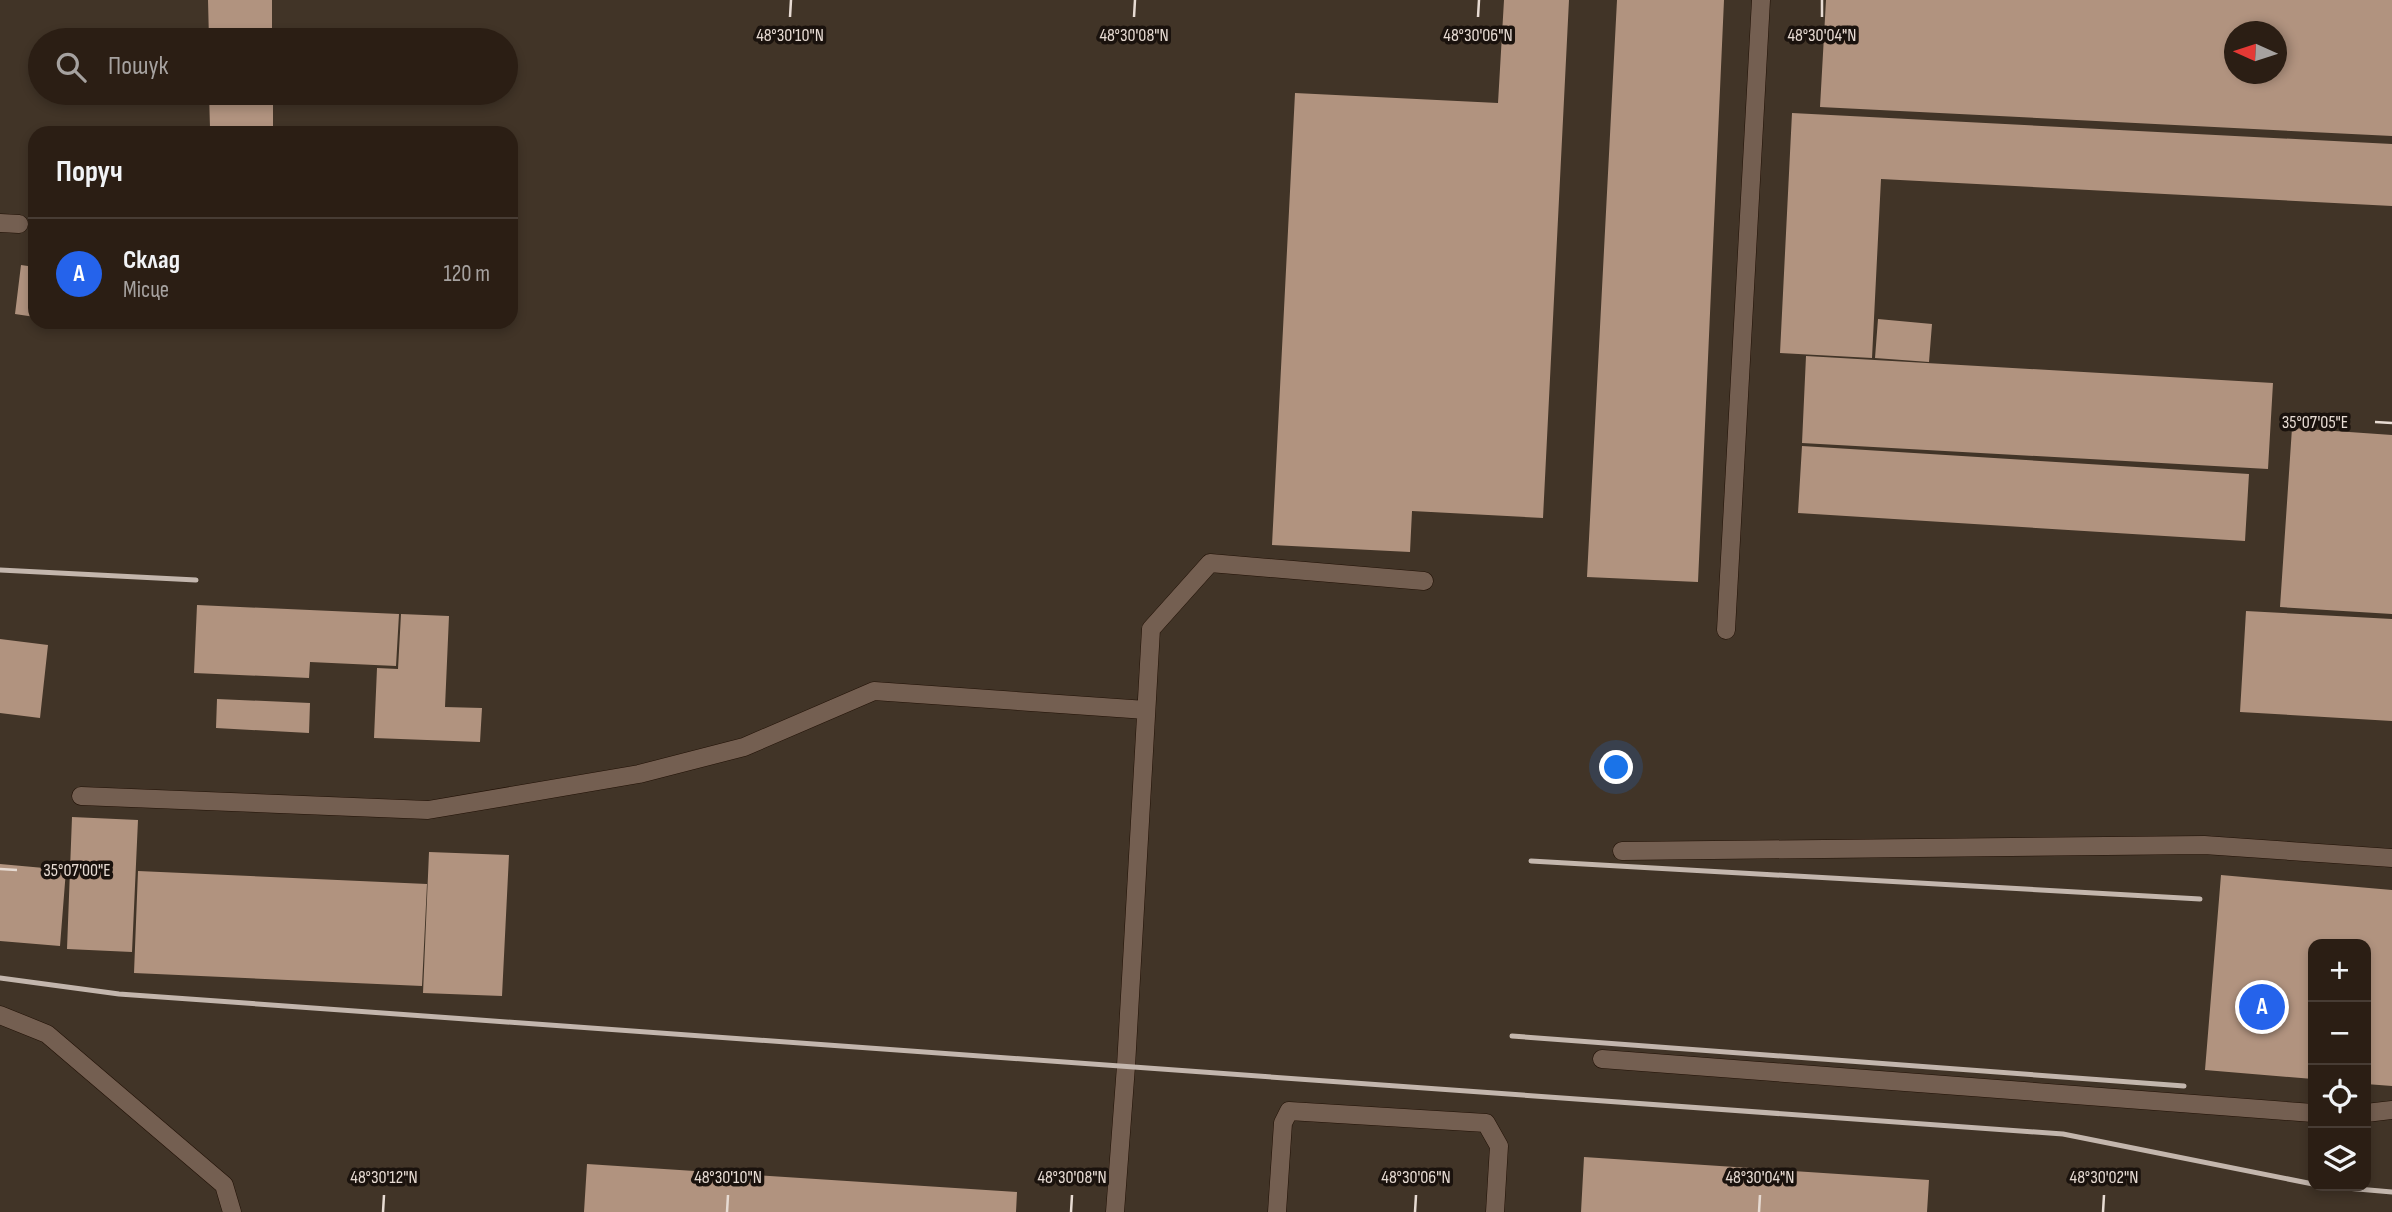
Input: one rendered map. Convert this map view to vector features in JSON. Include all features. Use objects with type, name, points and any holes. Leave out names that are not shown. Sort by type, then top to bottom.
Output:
[{"type":"lane","points":[[1726,630],[1761,0]]},
{"type":"lane","points":[[0,223],[19,224]]},
{"type":"lane","points":[[1115,1212],[1151,629],[1210,564],[1424,581]]},
{"type":"lane","points":[[81,796],[428,810],[639,774],[731,750],[874,691],[1146,710]]},
{"type":"lane","points":[[1622,851],[2204,845],[2392,858]]},
{"type":"lane","points":[[0,1015],[47,1034],[224,1185],[232,1212]]},
{"type":"lane","points":[[1602,1059],[2308,1114]]},
{"type":"lane","points":[[2371,1112],[2392,1110]]},
{"type":"lane","points":[[1277,1212],[1283,1124],[1289,1111],[1486,1123],[1499,1146],[1496,1212]]},
{"type":"shaded area","points":[[0,0],[2392,0],[2392,1212],[0,1212]]},
{"type":"building","points":[[208,0],[272,0],[272,28],[209,28]]},
{"type":"building","points":[[1504,0],[1569,0],[1543,518],[1412,511],[1410,552],[1272,545],[1295,93],[1498,103]]},
{"type":"building","points":[[1617,0],[1724,0],[1698,582],[1587,577]]},
{"type":"building","points":[[1826,0],[2392,0],[2392,136],[1820,107]]},
{"type":"building","points":[[209,105],[273,105],[273,126],[210,126]]},
{"type":"building","points":[[1792,113],[2392,144],[2392,206],[1881,179],[1872,358],[1780,353]]},
{"type":"building","points":[[21,265],[28,266],[28,316],[15,314]]},
{"type":"building","points":[[1878,319],[1932,324],[1929,362],[1875,358]]},
{"type":"building","points":[[1806,356],[2273,383],[2268,469],[1802,443]]},
{"type":"building","points":[[2292,428],[2392,435],[2392,614],[2280,607]]},
{"type":"building","points":[[1802,446],[2249,474],[2245,541],[1798,513]]},
{"type":"building","points":[[197,605],[399,614],[396,666],[310,662],[309,678],[194,673]]},
{"type":"building","points":[[2246,611],[2392,619],[2392,721],[2240,712]]},
{"type":"building","points":[[401,614],[449,616],[445,707],[482,708],[480,742],[374,738],[377,668],[398,669]]},
{"type":"building","points":[[0,639],[48,645],[40,718],[0,713]]},
{"type":"building","points":[[217,699],[310,703],[309,733],[216,728]]},
{"type":"building","points":[[72,817],[138,820],[132,952],[67,949]]},
{"type":"building","points":[[429,852],[509,855],[502,996],[423,993]]},
{"type":"building","points":[[0,864],[66,870],[60,946],[0,941]]},
{"type":"building","points":[[138,871],[427,884],[422,986],[134,973]]},
{"type":"building","points":[[2221,875],[2392,890],[2392,1086],[2371,1084],[2371,939],[2308,939],[2308,1079],[2205,1070]]},
{"type":"building","points":[[1584,1157],[1929,1180],[1927,1212],[1581,1212]]},
{"type":"building","points":[[587,1164],[1017,1192],[1016,1212],[584,1212]]},
{"type":"railway","points":[[0,570],[196,580]]},
{"type":"railway","points":[[1531,861],[2200,899]]},
{"type":"railway","points":[[0,978],[119,994],[2063,1134],[2308,1183]]},
{"type":"railway","points":[[1512,1036],[2184,1086]]},
{"type":"railway","points":[[2371,1190],[2392,1192]]},
{"type":"place","name":"Склад","points":[[2262,1007]]}]
